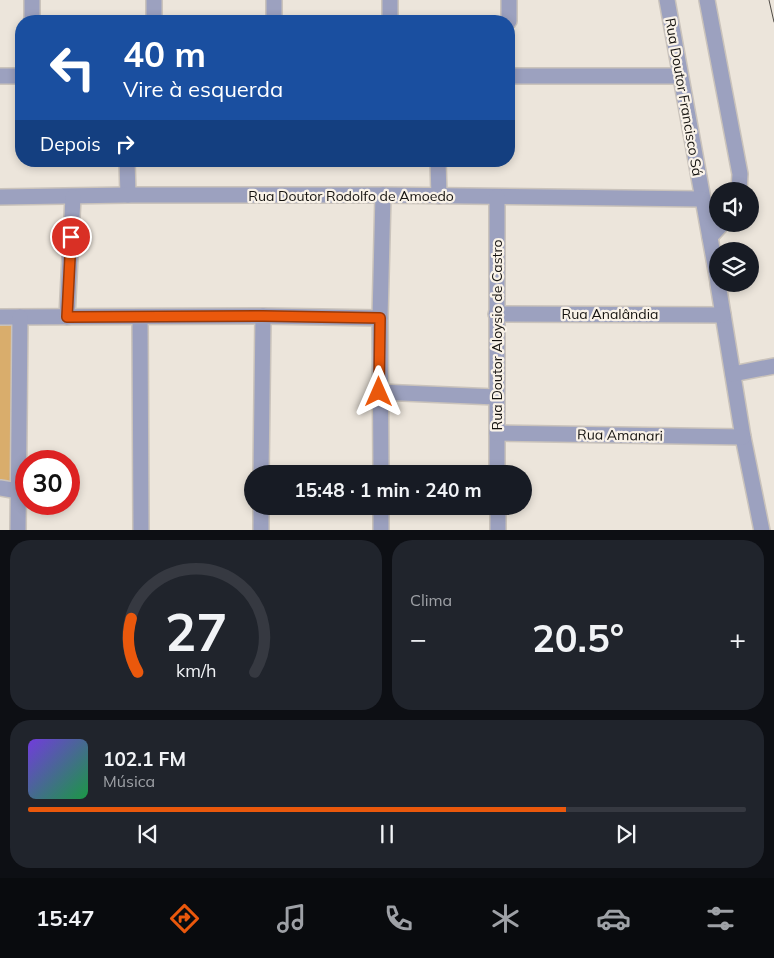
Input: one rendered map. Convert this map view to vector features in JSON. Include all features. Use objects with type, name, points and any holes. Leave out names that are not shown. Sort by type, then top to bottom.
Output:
[{"type":"street","points":[[32,0],[32,15]]},
{"type":"street","points":[[154,0],[154,15]]},
{"type":"street","points":[[274,0],[274,15]]},
{"type":"street","points":[[390,0],[390,15]]},
{"type":"street","points":[[508,15],[509,0]]},
{"type":"street","name":"Rua Doutor Francisco Sá","points":[[667,0],[711,242]]},
{"type":"street","points":[[706,0],[740,174],[740,182]]},
{"type":"street","points":[[0,76],[15,76]]},
{"type":"street","points":[[515,76],[680,76]]},
{"type":"street","points":[[127,167],[128,195]]},
{"type":"street","points":[[438,167],[439,196]]},
{"type":"street","name":"Rua Doutor Rodolfo de Amoedo","points":[[0,197],[128,195],[702,199]]},
{"type":"street","points":[[381,465],[379,392],[383,196]]},
{"type":"street","points":[[67,317],[73,197]]},
{"type":"street","name":"Rua Doutor Aloysio de Castro","points":[[497,197],[497,465]]},
{"type":"street","points":[[710,237],[715,232]]},
{"type":"street","name":"Rua Doutor Francisco Sá","points":[[719,292],[743,437],[762,530]]},
{"type":"street","name":"Rua Analândia","points":[[496,314],[723,315]]},
{"type":"street","points":[[0,317],[263,316],[380,318]]},
{"type":"street","points":[[262,465],[263,316]]},
{"type":"street","points":[[18,450],[20,317]]},
{"type":"street","points":[[140,317],[141,530]]},
{"type":"street","points":[[733,374],[774,366]]},
{"type":"street","points":[[379,392],[496,397]]},
{"type":"street","name":"Rua Amanari","points":[[497,433],[743,437]]},
{"type":"street","points":[[0,488],[15,490]]},
{"type":"street","points":[[18,515],[18,530]]},
{"type":"street","points":[[261,515],[261,530]]},
{"type":"street","points":[[381,515],[381,530]]},
{"type":"street","points":[[498,515],[498,530]]},
{"type":"shaded area","points":[[0,323],[20,323],[12,484],[0,483]]},
{"type":"tram line","points":[[769,0],[774,22]]},
{"type":"route","points":[[71,237],[67,317],[263,316],[380,318],[379,392]]}]
